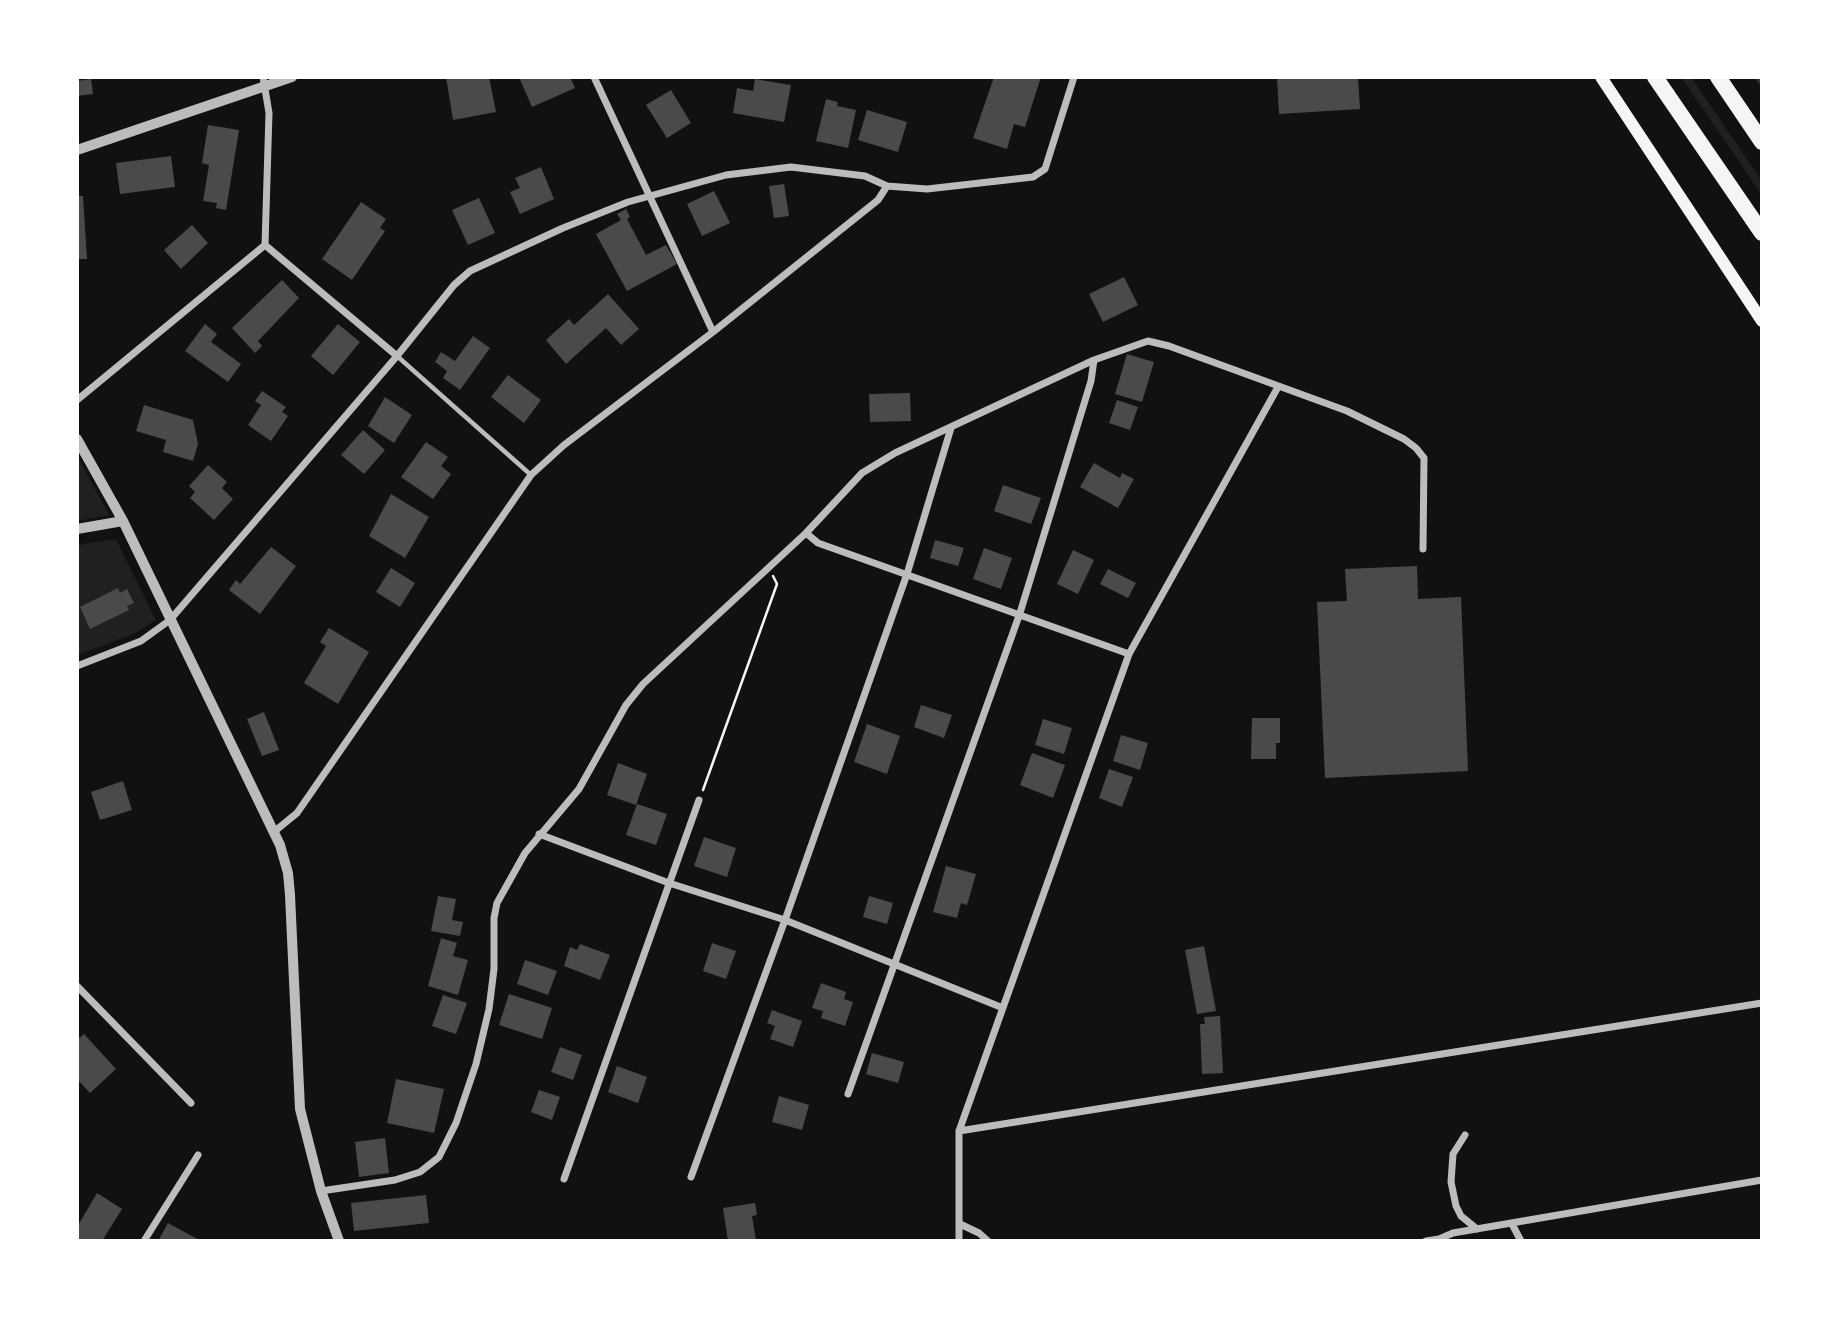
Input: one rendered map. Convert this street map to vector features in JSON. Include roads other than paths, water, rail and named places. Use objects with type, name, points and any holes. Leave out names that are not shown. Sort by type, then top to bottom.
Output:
[{"type":"highway","points":[[1655,77],[1762,233]]},
{"type":"highway","points":[[1717,77],[1762,142]]},
{"type":"main road","points":[[1601,77],[1762,321]]},
{"type":"street","points":[[77,150],[265,81],[292,77]]},
{"type":"street","points":[[594,77],[713,332]]},
{"type":"street","points":[[77,666],[141,641],[170,620],[463,276],[563,228],[650,195],[726,175],[790,167],[865,176],[887,186],[927,188],[1033,177],[1045,169],[1074,77]]},
{"type":"street","points":[[77,400],[265,245],[268,113],[265,81]]},
{"type":"street","points":[[275,831],[297,813],[531,475],[564,445],[713,332],[878,200],[887,186]]},
{"type":"street","points":[[265,245],[397,356]]},
{"type":"street","points":[[321,1191],[395,1181],[413,1175],[432,1165],[446,1148],[476,1064],[489,1009],[497,904],[520,862],[539,834],[579,789],[633,694],[806,533],[862,473],[895,453],[1094,360],[1148,341],[1169,346],[1347,411],[1404,439],[1416,448],[1424,458],[1423,549]]},
{"type":"street","points":[[848,1094],[1020,613],[1091,381],[1094,360]]},
{"type":"street","points":[[959,1241],[959,1131],[1129,654],[1278,387]]},
{"type":"street","points":[[691,1177],[907,574],[951,428]]},
{"type":"street","points":[[77,439],[122,522],[275,831],[285,860],[290,895],[300,1109],[321,1191],[339,1241]]},
{"type":"street","points":[[77,529],[122,522]]},
{"type":"street","points":[[806,533],[818,543],[1129,654]]},
{"type":"street","points":[[564,1179],[699,800]]},
{"type":"street","points":[[539,834],[669,883],[785,920],[1003,1008]]},
{"type":"street","points":[[77,986],[191,1103]]},
{"type":"street","points":[[959,1131],[1762,1003]]},
{"type":"street","points":[[1465,1135],[1453,1154],[1452,1195],[1461,1216],[1478,1229]]},
{"type":"street","points":[[144,1241],[198,1155]]},
{"type":"street","points":[[1426,1241],[1452,1233],[1762,1180]]},
{"type":"street","points":[[960,1224],[979,1233],[988,1241]]},
{"type":"street","points":[[1512,1224],[1521,1241]]},
{"type":"lane","points":[[397,356],[531,475]]},
{"type":"waterway","points":[[1757,77],[1762,84]]}]
